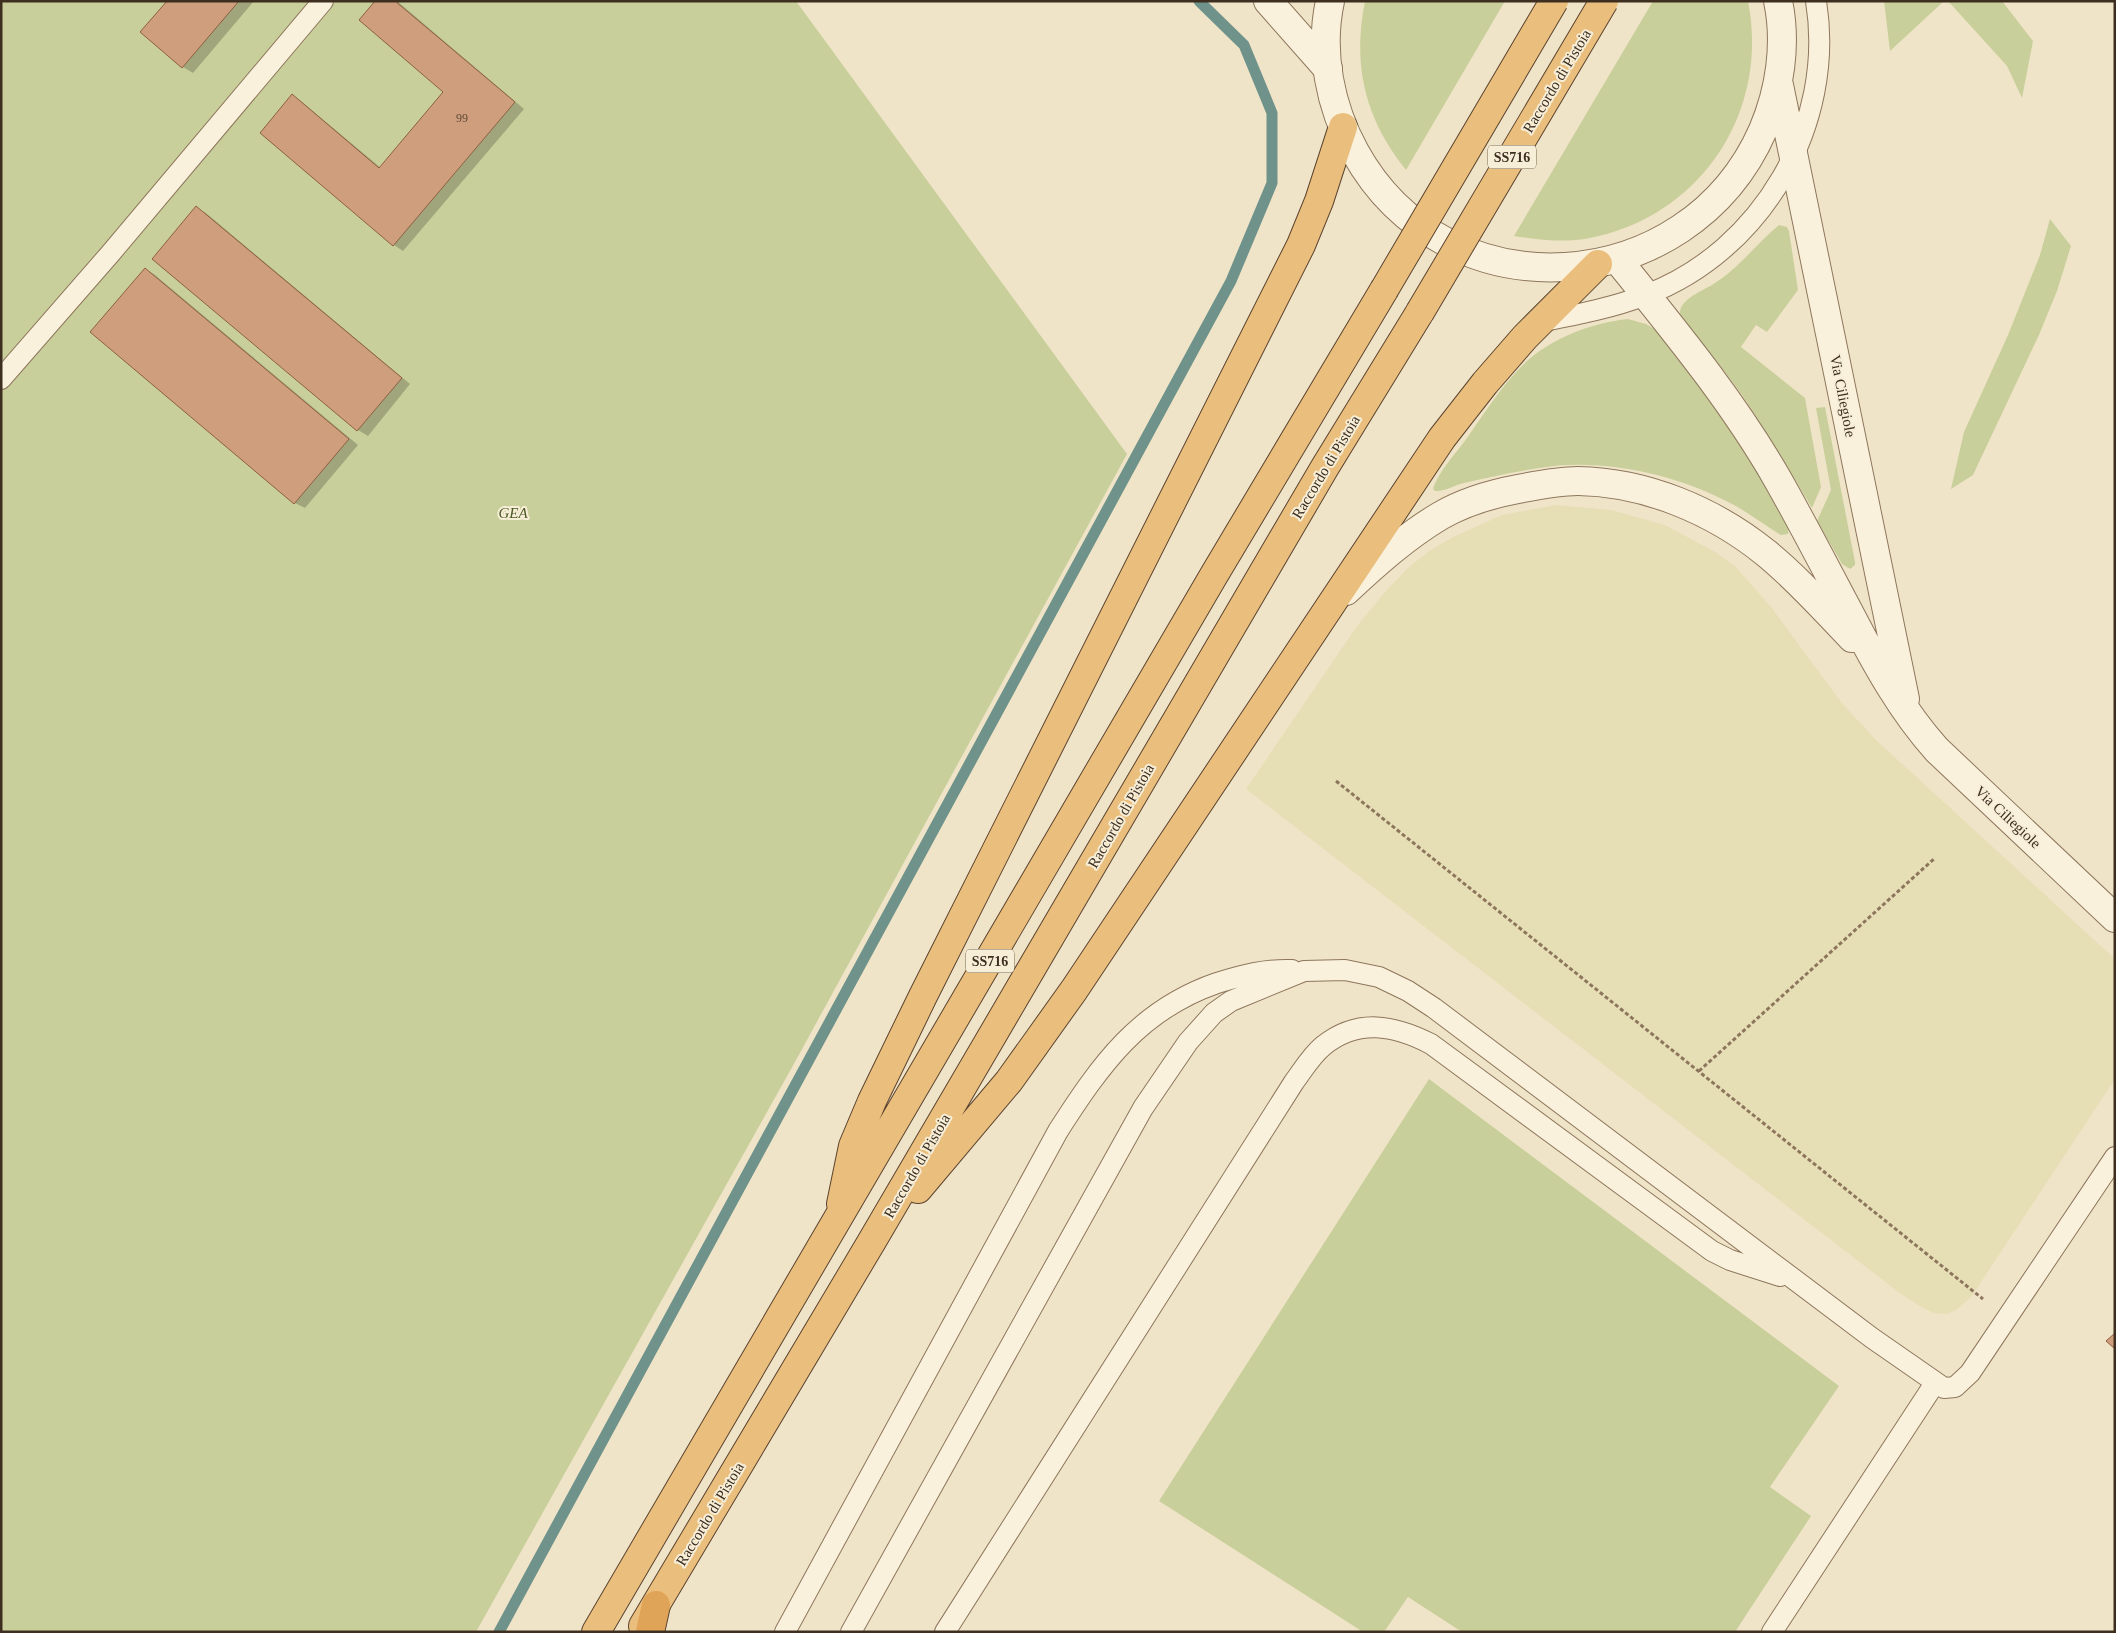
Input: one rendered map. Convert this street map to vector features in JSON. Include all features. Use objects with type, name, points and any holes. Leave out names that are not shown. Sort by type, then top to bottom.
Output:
[{"type":"highway","name":"SS716","points":[[596,1632],[1209,584],[1554,1]]},
{"type":"highway","name":"Raccordo di Pistoia","points":[[640,1632],[872,1242],[1320,476],[1420,312],[1604,1]]},
{"type":"highway","points":[[837,1222],[848,1162],[860,1128],[923,996],[1301,245],[1319,201],[1343,127]]},
{"type":"highway","points":[[872,1242],[979,1119],[1024,1061],[1334,602],[1442,438],[1484,383],[1539,322],[1608,262]]},
{"type":"highway","points":[[650,1632],[656,1605]]},
{"type":"street","name":"Via Ciliegiole","points":[[1268,1],[1328,69]]},
{"type":"street","name":"Via Ciliegiole","points":[[1330,1],[1327,30],[1328,69],[1336,108],[1343,127],[1361,162],[1385,194],[1414,221],[1447,243],[1484,258],[1522,266],[1560,268],[1608,262],[1653,246],[1687,226],[1716,201],[1741,171],[1768,119],[1778,82],[1782,43],[1778,1]]},
{"type":"street","name":"Via Ciliegiole","points":[[1778,82],[1907,711]]},
{"type":"street","name":"Via Ciliegiole","points":[[1608,262],[1646,295],[1714,383],[1757,445],[1796,512],[1876,664],[1914,723],[1937,750],[2115,918]]},
{"type":"street","points":[[1334,602],[1402,542],[1442,515],[1465,504],[1498,493],[1548,484],[1578,481],[1605,484],[1666,497],[1695,508],[1739,533],[1784,568],[1876,664]]},
{"type":"lane","points":[[1,379],[110,254],[323,1]]},
{"type":"lane","points":[[1539,322],[1606,307],[1646,295],[1701,266],[1756,217],[1794,155],[1812,107],[1816,82],[1819,33],[1816,1]]},
{"type":"lane","points":[[784,1632],[1058,1131],[1079,1098],[1110,1058],[1142,1025],[1165,1007],[1196,991],[1251,972],[1277,970],[1345,970],[1380,978],[1408,991],[1434,1008],[1872,1338],[1935,1383],[1949,1389],[1966,1379],[2115,1157]]},
{"type":"lane","points":[[851,1632],[1049,1275],[1164,1073],[1214,1013],[1231,1001],[1304,971]]},
{"type":"lane","points":[[945,1632],[1294,1082],[1322,1047],[1338,1036],[1369,1027],[1390,1028],[1410,1033],[1431,1044],[1712,1251],[1730,1260],[1794,1280]]},
{"type":"lane","points":[[1772,1632],[1935,1383]]},
{"type":"path","points":[[1336,781],[2007,1319]]},
{"type":"path","points":[[1699,1071],[1935,858]]},
{"type":"shaded area","points":[[1556,505],[1611,510],[1665,525],[1715,552],[1735,566],[1771,607],[1841,702],[1876,740],[2115,959],[2115,1079],[1971,1297],[1956,1310],[1947,1314],[1934,1313],[1901,1294],[1246,789],[1357,626],[1408,568],[1429,551],[1453,537],[1502,515]]},
{"type":"green space","name":"GEA","points":[[1,1],[796,1],[1127,454],[795,1062],[476,1632],[1,1632]]},
{"type":"green space","points":[[1365,1],[1505,1],[1406,170],[1380,131],[1365,90],[1361,69],[1360,47]]},
{"type":"green space","points":[[1653,1],[1748,1],[1752,42],[1748,82],[1737,119],[1719,153],[1695,183],[1665,207],[1630,226],[1590,238],[1562,241],[1514,236]]},
{"type":"green space","points":[[1884,1],[1944,1],[1890,51]]},
{"type":"green space","points":[[1948,1],[2002,1],[2033,41],[2022,98],[2007,66]]},
{"type":"green space","points":[[2050,219],[2071,246],[2057,291],[2039,335],[1973,475],[1951,489],[1964,432],[2008,335],[2040,255]]},
{"type":"green space","points":[[1779,225],[1787,227],[1789,231],[1798,290],[1767,332],[1756,325],[1741,347],[1805,398],[1821,487],[1812,508],[1755,415],[1717,362],[1689,329],[1680,311],[1685,302],[1724,277]]},
{"type":"green space","points":[[1628,319],[1646,324],[1656,330],[1712,399],[1745,450],[1789,527],[1788,534],[1781,535],[1737,507],[1686,484],[1662,476],[1612,467],[1562,465],[1511,473],[1460,484],[1442,490],[1435,491],[1433,489],[1443,469],[1498,394],[1529,360],[1541,350],[1568,335],[1613,321]]},
{"type":"green space","points":[[1825,407],[1855,562],[1855,565],[1850,569],[1842,564],[1817,521],[1831,490],[1816,408]]},
{"type":"green space","points":[[1429,1079],[1839,1386],[1770,1487],[1811,1516],[1735,1632],[1462,1632],[1408,1597],[1384,1632],[1363,1632],[1159,1501]]},
{"type":"building","points":[[167,1],[239,1],[182,68],[140,32]]},
{"type":"building","points":[[375,1],[395,1],[515,102],[393,246],[260,133],[292,94],[379,168],[443,92],[359,20]]},
{"type":"building","points":[[196,206],[402,378],[357,431],[152,259]]},
{"type":"building","points":[[145,268],[349,439],[294,504],[90,332]]},
{"type":"building","points":[[2115,1333],[2115,1349],[2106,1341]]},
{"type":"waterway","points":[[499,1632],[1231,281],[1272,183],[1272,113],[1244,45],[1199,1]]}]
